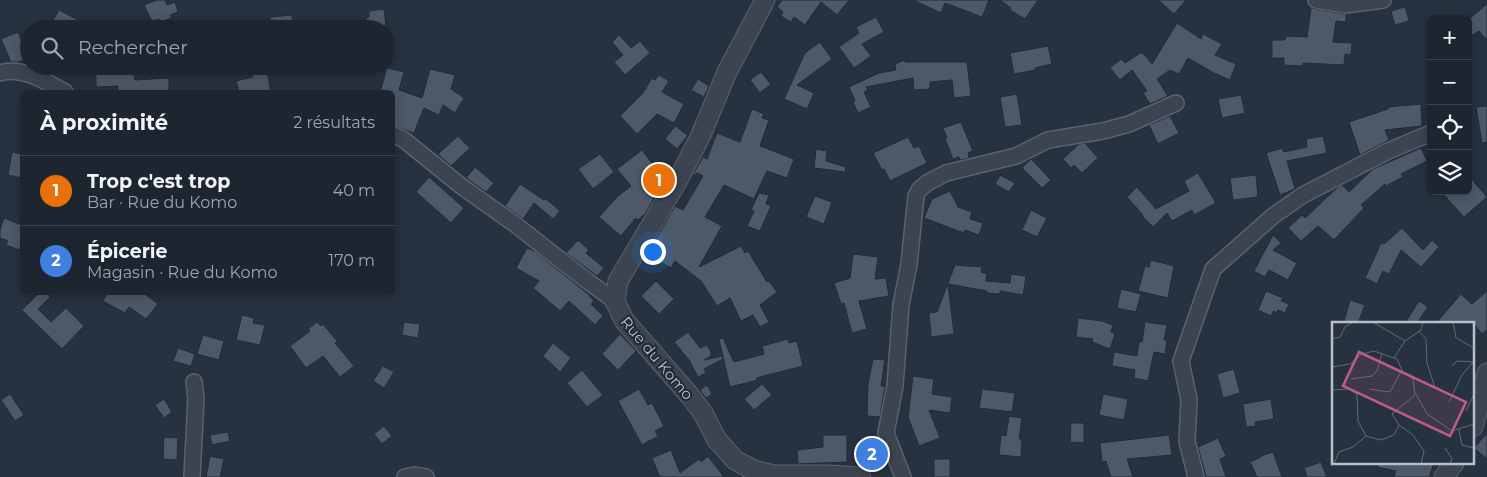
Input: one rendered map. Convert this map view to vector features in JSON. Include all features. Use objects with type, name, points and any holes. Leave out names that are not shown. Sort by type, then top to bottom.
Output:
[{"type":"street","name":"Rue du Komo","points":[[765,0],[728,72],[701,135],[678,180],[618,281],[615,301],[624,320],[691,397],[703,413],[717,440],[734,460],[752,470],[774,475],[861,477]]},
{"type":"street","points":[[1316,0],[1345,5],[1383,0]]},
{"type":"street","points":[[0,72],[7,70],[20,72]]},
{"type":"street","points":[[34,75],[61,90]]},
{"type":"street","points":[[903,477],[886,432],[895,386],[901,305],[909,264],[916,196],[919,190],[934,178],[946,173],[1016,156],[1048,140],[1103,131],[1129,124],[1176,103]]},
{"type":"street","points":[[395,135],[403,139],[461,186],[516,225],[615,301]]},
{"type":"street","points":[[1196,477],[1187,441],[1189,400],[1181,360],[1213,269],[1266,222],[1303,195],[1388,151],[1427,135]]},
{"type":"street","points":[[1474,423],[1487,373]]},
{"type":"street","points":[[192,477],[196,398],[194,382]]},
{"type":"street","points":[[1444,477],[1453,464]]},
{"type":"street","points":[[406,477],[415,475],[426,477]]},
{"type":"building","points":[[157,0],[165,0],[167,5],[175,2],[178,12],[170,15],[172,18],[166,20],[152,20],[144,5]]},
{"type":"building","points":[[782,0],[849,0],[837,15],[821,2],[805,25],[794,17],[791,22],[781,16],[783,12],[777,7]]},
{"type":"building","points":[[913,0],[989,0],[982,17],[945,3],[941,13]]},
{"type":"building","points":[[1000,0],[1038,0],[1025,19],[1010,10],[1011,8]]},
{"type":"building","points":[[1158,0],[1186,0],[1174,14]]},
{"type":"building","points":[[1487,4],[1487,40],[1479,31],[1472,35],[1472,17]]},
{"type":"building","points":[[1405,7],[1409,21],[1395,25],[1391,11]]},
{"type":"building","points":[[1311,8],[1346,14],[1346,22],[1336,21],[1333,42],[1352,43],[1351,55],[1345,54],[1344,65],[1303,63],[1303,66],[1284,65],[1284,58],[1272,58],[1272,40],[1285,40],[1286,36],[1307,37]]},
{"type":"building","points":[[384,9],[385,20],[366,20],[366,18],[369,17],[369,11]]},
{"type":"building","points":[[59,10],[78,20],[53,20]]},
{"type":"building","points":[[292,15],[292,20],[270,20],[270,17]]},
{"type":"building","points":[[876,17],[884,32],[862,44],[871,56],[854,68],[839,47],[859,33],[856,27]]},
{"type":"building","points":[[1177,23],[1201,39],[1203,34],[1222,44],[1215,55],[1236,64],[1230,80],[1188,58],[1179,74],[1170,70],[1157,79],[1168,96],[1150,104],[1143,93],[1147,91],[1132,70],[1120,80],[1110,68],[1121,59],[1125,63],[1140,53],[1143,53],[1152,64]]},
{"type":"building","points":[[18,32],[20,37],[20,62],[11,62],[1,39]]},
{"type":"building","points":[[619,35],[631,48],[640,41],[650,53],[625,75],[614,62],[623,55],[612,42]]},
{"type":"building","points":[[820,42],[832,59],[797,85],[814,93],[807,109],[784,99],[805,53]]},
{"type":"building","points":[[1048,46],[1052,64],[1035,68],[1036,70],[1014,74],[1010,53]]},
{"type":"building","points":[[905,60],[905,62],[967,62],[971,96],[954,98],[952,80],[930,82],[930,89],[914,90],[913,78],[866,87],[868,90],[864,92],[871,107],[858,113],[849,87],[879,73],[896,70],[895,64]]},
{"type":"building","points":[[430,69],[455,75],[451,89],[464,98],[455,113],[443,105],[439,115],[424,108],[414,133],[395,126],[395,90],[381,90],[385,75],[395,75],[395,70],[404,72],[399,90],[422,98]]},
{"type":"building","points":[[761,72],[771,84],[760,93],[750,80]]},
{"type":"building","points":[[96,75],[134,75],[135,80],[169,78],[169,90],[118,90],[118,86],[96,87]]},
{"type":"building","points":[[252,75],[268,75],[271,90],[238,90],[236,81],[253,77]]},
{"type":"building","points":[[659,75],[669,81],[662,92],[684,104],[674,123],[657,114],[637,134],[620,116],[643,93],[652,78],[655,80]]},
{"type":"building","points":[[698,79],[709,86],[704,97],[691,90]]},
{"type":"building","points":[[1017,94],[1022,125],[1005,127],[1000,97]]},
{"type":"building","points":[[1241,95],[1245,113],[1222,118],[1218,99]]},
{"type":"building","points":[[1421,104],[1422,126],[1385,130],[1389,140],[1360,155],[1349,122],[1388,109],[1388,107]]},
{"type":"building","points":[[1487,106],[1487,142],[1482,143],[1476,107]]},
{"type":"building","points":[[752,109],[764,114],[762,118],[769,120],[760,146],[794,159],[787,178],[767,171],[754,199],[724,185],[705,217],[722,226],[699,267],[741,246],[745,253],[748,251],[767,282],[769,281],[777,292],[760,305],[769,322],[760,327],[753,315],[741,321],[730,298],[717,306],[701,281],[675,261],[671,268],[647,254],[675,206],[683,210],[703,176],[697,173],[692,176],[703,157],[707,159],[717,133],[740,142]]},
{"type":"building","points":[[1170,116],[1179,133],[1158,144],[1149,125]]},
{"type":"building","points":[[961,122],[973,151],[968,153],[969,158],[960,160],[959,157],[953,159],[943,128]]},
{"type":"building","points":[[675,126],[688,135],[677,149],[665,139]]},
{"type":"building","points":[[458,136],[470,148],[451,166],[438,154]]},
{"type":"building","points":[[1323,136],[1327,153],[1287,161],[1295,189],[1280,195],[1266,153],[1282,148],[1284,152],[1307,147],[1306,139]]},
{"type":"building","points":[[908,137],[914,148],[919,146],[927,163],[890,181],[873,153]]},
{"type":"building","points":[[1085,143],[1098,158],[1082,173],[1074,165],[1071,168],[1063,159],[1079,144]]},
{"type":"building","points":[[1421,148],[1427,161],[1401,174],[1403,177],[1386,186],[1385,184],[1361,205],[1364,208],[1334,240],[1318,226],[1301,241],[1288,228],[1302,215],[1305,218],[1338,187],[1342,185],[1349,192],[1373,169]]},
{"type":"building","points":[[816,149],[827,151],[826,161],[846,167],[845,172],[814,168]]},
{"type":"building","points":[[642,150],[660,174],[666,178],[645,214],[638,220],[636,218],[621,236],[599,217],[617,197],[631,186],[617,169]]},
{"type":"building","points":[[12,152],[20,154],[20,178],[8,175]]},
{"type":"building","points":[[600,154],[614,172],[593,189],[578,169]]},
{"type":"building","points":[[1031,159],[1051,180],[1042,188],[1022,168]]},
{"type":"building","points":[[475,167],[494,183],[486,192],[466,178]]},
{"type":"building","points":[[1198,173],[1216,203],[1194,215],[1192,210],[1172,221],[1167,213],[1153,227],[1127,197],[1137,187],[1156,209],[1189,191],[1184,181]]},
{"type":"building","points":[[1000,175],[1015,183],[1009,192],[995,184]]},
{"type":"building","points":[[1256,175],[1258,197],[1233,200],[1230,178]]},
{"type":"building","points":[[429,177],[464,208],[451,223],[416,192]]},
{"type":"building","points":[[1472,180],[1487,197],[1464,217],[1444,195],[1472,195]]},
{"type":"building","points":[[520,184],[544,200],[545,198],[560,211],[553,219],[534,203],[523,219],[505,206]]},
{"type":"building","points":[[950,191],[958,207],[972,212],[970,219],[983,223],[979,235],[965,230],[964,233],[924,218],[932,199]]},
{"type":"building","points":[[759,193],[769,195],[766,204],[771,206],[760,231],[747,226],[754,211],[751,210]]},
{"type":"building","points":[[815,196],[832,202],[824,224],[806,217]]},
{"type":"building","points":[[1031,210],[1047,218],[1037,237],[1022,230]]},
{"type":"building","points":[[4,218],[20,224],[19,250],[6,245],[8,241],[0,238],[0,230]]},
{"type":"building","points":[[1402,228],[1423,250],[1432,240],[1439,247],[1421,267],[1401,250],[1389,274],[1383,271],[1377,284],[1365,278],[1381,243],[1384,244]]},
{"type":"building","points":[[1273,235],[1281,243],[1273,250],[1297,263],[1288,280],[1269,270],[1265,277],[1254,271]]},
{"type":"building","points":[[578,240],[589,250],[586,253],[604,268],[597,276],[566,253]]},
{"type":"building","points":[[527,248],[536,252],[588,294],[594,301],[591,304],[603,316],[595,325],[569,301],[560,311],[533,288],[539,281],[516,268]]},
{"type":"building","points":[[853,254],[878,257],[875,279],[886,278],[889,296],[859,301],[867,329],[852,333],[844,303],[841,304],[834,283],[850,278]]},
{"type":"building","points":[[1151,260],[1174,266],[1168,298],[1138,291],[1145,266],[1149,267]]},
{"type":"building","points":[[955,265],[982,267],[981,272],[987,274],[986,281],[1010,283],[1011,274],[1026,276],[1023,295],[1000,291],[1000,294],[987,293],[987,291],[948,284],[954,334],[931,337],[929,313],[937,312]]},
{"type":"building","points":[[656,281],[674,299],[659,314],[641,296]]},
{"type":"building","points":[[1121,289],[1141,294],[1136,312],[1117,308]]},
{"type":"building","points":[[1266,291],[1283,298],[1281,301],[1289,304],[1285,313],[1278,310],[1276,313],[1273,311],[1271,316],[1258,310]]},
{"type":"building","points":[[1487,291],[1487,330],[1482,334],[1474,322],[1437,322],[1461,294],[1472,304]]},
{"type":"building","points":[[37,295],[48,295],[50,297],[38,309],[51,322],[66,308],[84,326],[62,349],[22,310]]},
{"type":"building","points":[[106,295],[146,295],[158,304],[146,319],[129,307],[125,313],[103,301]]},
{"type":"building","points":[[1350,300],[1365,305],[1358,322],[1344,321]]},
{"type":"building","points":[[1419,301],[1428,307],[1418,322],[1406,322]]},
{"type":"building","points":[[242,315],[254,318],[253,323],[265,325],[260,345],[236,340]]},
{"type":"building","points":[[1078,318],[1102,321],[1113,325],[1111,332],[1115,334],[1110,349],[1092,342],[1093,339],[1076,337]]},
{"type":"building","points":[[317,322],[321,326],[323,324],[337,341],[335,343],[354,366],[340,377],[323,356],[306,368],[290,346],[310,331],[308,329]]},
{"type":"building","points":[[404,322],[420,324],[418,338],[402,335]]},
{"type":"building","points":[[1145,322],[1167,325],[1164,340],[1167,340],[1165,354],[1154,352],[1148,381],[1134,378],[1135,370],[1112,366],[1114,352],[1137,356],[1139,342],[1142,342]]},
{"type":"building","points":[[688,332],[700,348],[707,345],[711,352],[711,356],[704,360],[722,356],[723,359],[704,369],[706,373],[698,377],[689,360],[674,342]]},
{"type":"building","points":[[620,334],[636,351],[618,370],[602,354]]},
{"type":"building","points":[[203,335],[224,341],[219,360],[197,354]]},
{"type":"building","points":[[723,338],[734,362],[764,354],[762,346],[788,339],[789,343],[797,341],[803,366],[730,387],[719,339]]},
{"type":"building","points":[[553,343],[571,358],[560,372],[543,356]]},
{"type":"building","points":[[178,348],[195,354],[191,366],[173,361]]},
{"type":"building","points":[[873,359],[885,360],[881,386],[885,386],[880,417],[867,416],[868,384]]},
{"type":"building","points":[[383,366],[394,372],[384,388],[373,381]]},
{"type":"building","points":[[1234,369],[1240,393],[1223,398],[1217,374]]},
{"type":"building","points":[[582,370],[603,395],[587,407],[567,383]]},
{"type":"building","points":[[913,376],[934,379],[932,394],[952,397],[950,413],[929,410],[940,438],[919,446],[908,417]]},
{"type":"building","points":[[762,384],[772,395],[754,410],[744,399]]},
{"type":"building","points":[[707,385],[712,394],[706,398],[700,390]]},
{"type":"building","points":[[639,389],[648,405],[652,403],[664,426],[655,431],[658,436],[642,445],[618,401]]},
{"type":"building","points":[[982,389],[1015,393],[1012,412],[979,408]]},
{"type":"building","points":[[10,394],[24,415],[15,421],[1,400]]},
{"type":"building","points":[[1103,394],[1128,399],[1124,420],[1099,415]]},
{"type":"building","points":[[164,399],[172,412],[164,418],[155,405]]},
{"type":"building","points":[[1271,399],[1274,419],[1255,422],[1256,426],[1246,427],[1243,404]]},
{"type":"building","points":[[1009,416],[1022,418],[1019,439],[1022,439],[1021,457],[999,455],[1001,435],[1006,436]]},
{"type":"building","points":[[1071,423],[1084,423],[1084,443],[1070,442]]},
{"type":"building","points":[[384,426],[392,436],[382,444],[374,434]]},
{"type":"building","points":[[228,432],[230,441],[212,445],[210,435]]},
{"type":"building","points":[[1487,433],[1487,459],[1474,448]]},
{"type":"building","points":[[823,435],[847,435],[847,462],[798,464],[797,450],[823,447]]},
{"type":"building","points":[[1169,435],[1172,455],[1127,459],[1133,477],[1111,477],[1106,461],[1102,462],[1100,443]]},
{"type":"building","points":[[164,437],[178,438],[177,460],[163,459]]},
{"type":"building","points":[[1218,438],[1226,456],[1220,459],[1226,477],[1206,477],[1198,447]]},
{"type":"building","points":[[876,440],[883,452],[876,459],[879,462],[865,467],[857,458]]},
{"type":"building","points":[[671,450],[680,473],[699,459],[701,462],[708,456],[724,477],[660,477],[652,458]]},
{"type":"building","points":[[1273,452],[1282,477],[1257,477],[1250,462]]},
{"type":"building","points":[[210,456],[224,459],[220,477],[206,477]]},
{"type":"building","points":[[934,459],[950,459],[950,477],[934,477]]},
{"type":"building","points":[[1321,462],[1327,477],[1307,477],[1304,468]]},
{"type":"building","points":[[1378,464],[1434,464],[1429,477],[1394,477],[1396,471],[1377,467]]},
{"type":"place","name":"Trop c'est trop","points":[[659,180]]},
{"type":"place","name":"Épicerie","points":[[872,454]]}]
